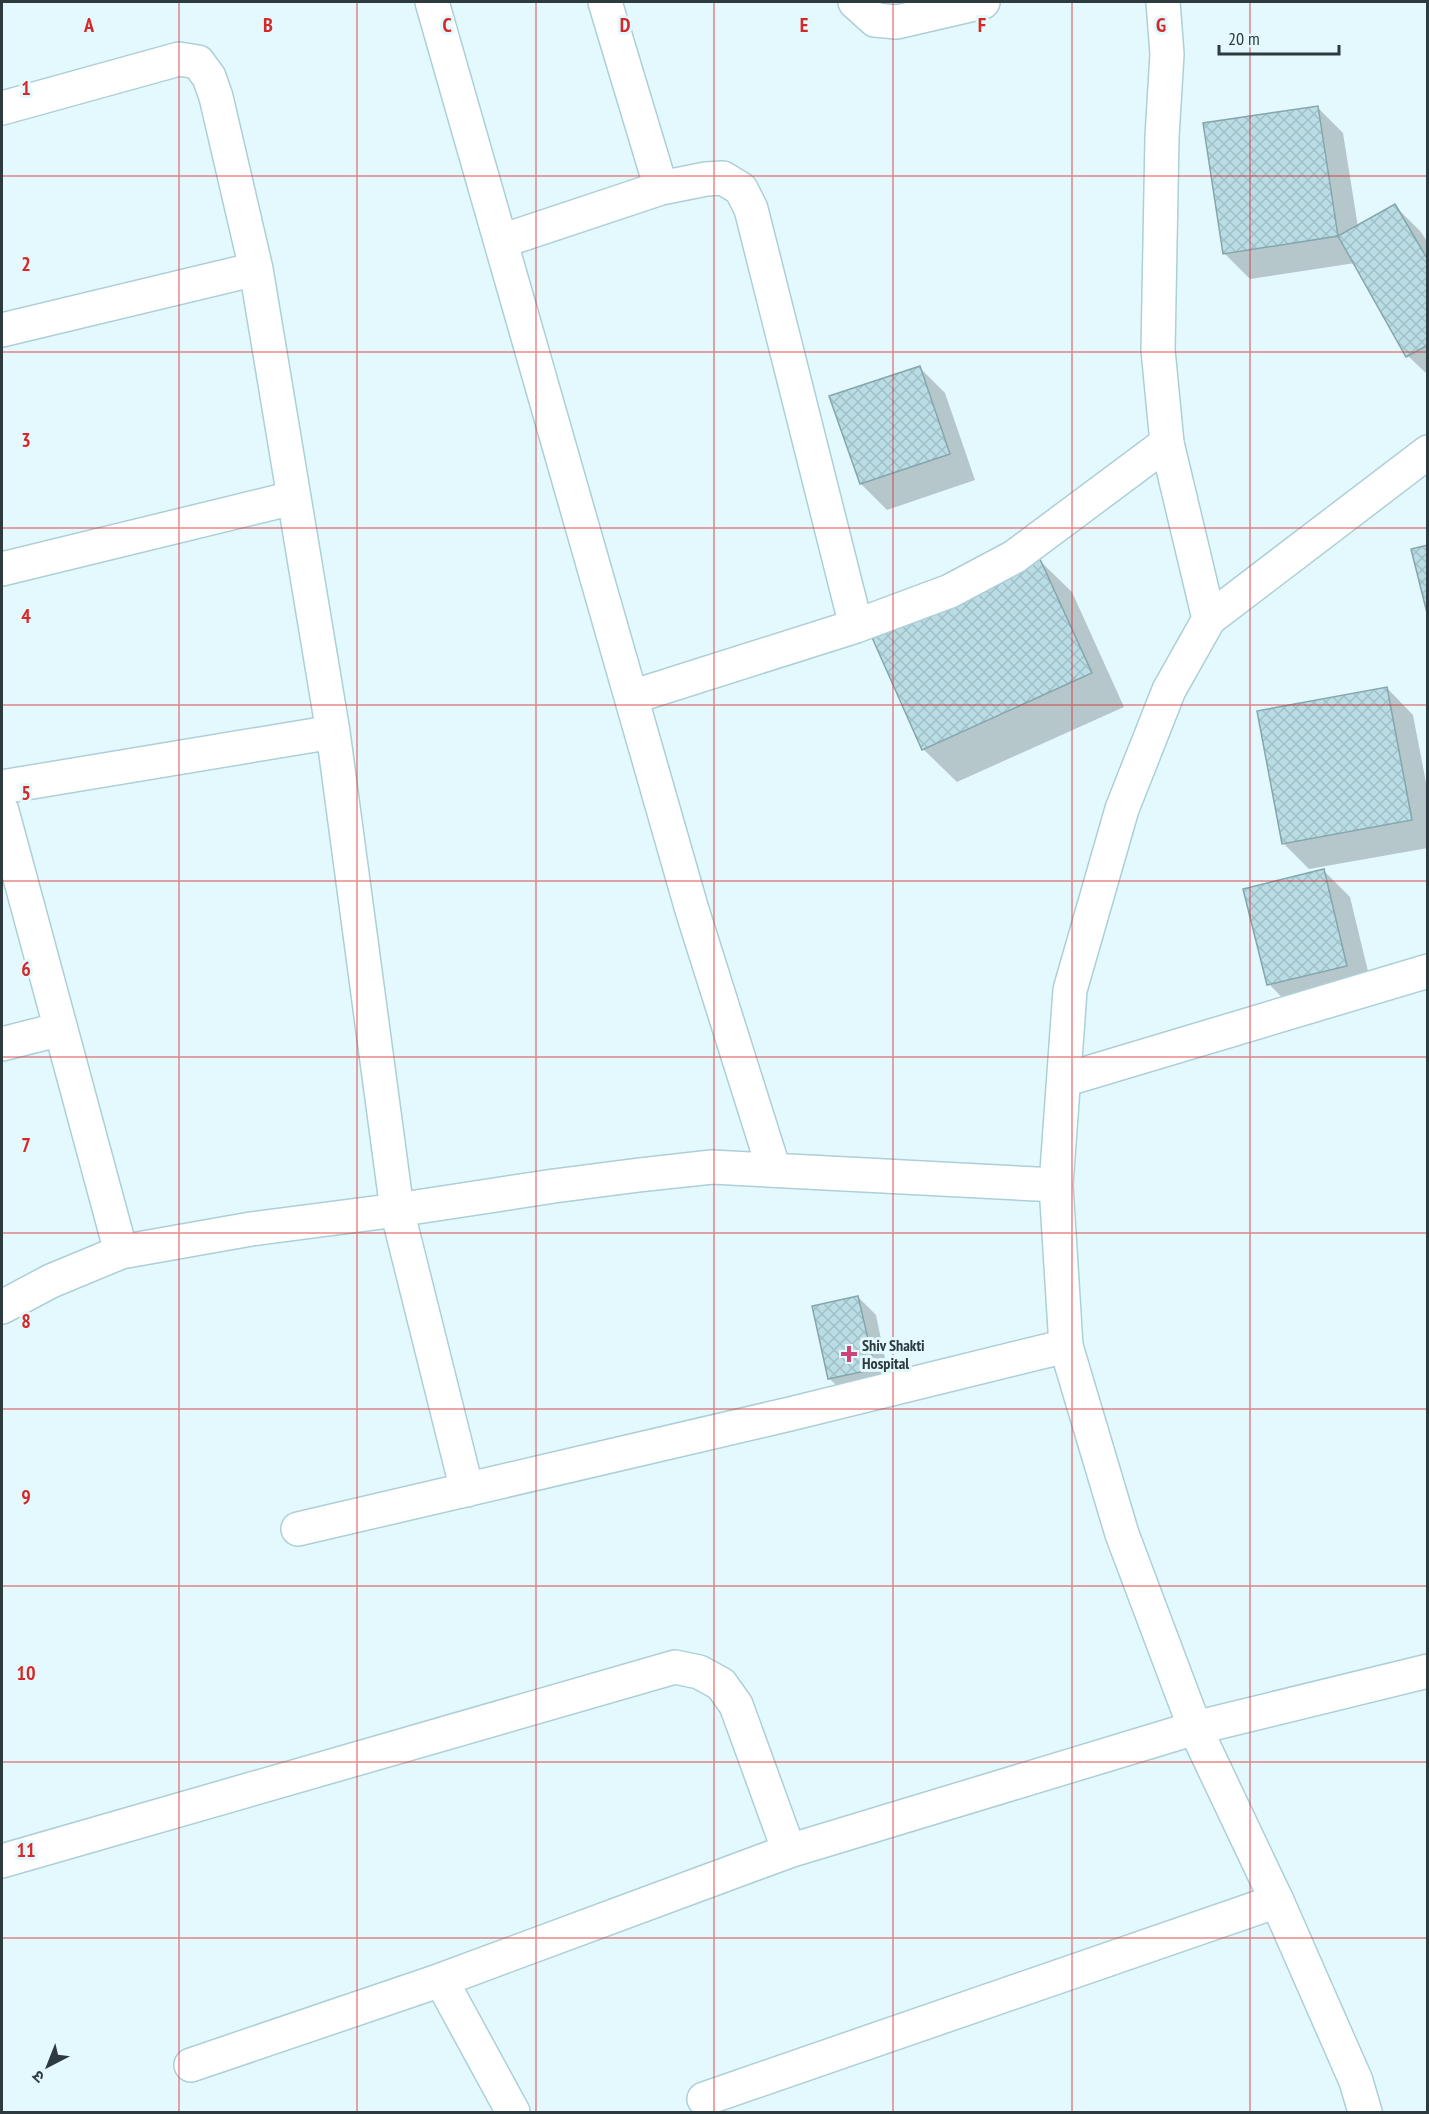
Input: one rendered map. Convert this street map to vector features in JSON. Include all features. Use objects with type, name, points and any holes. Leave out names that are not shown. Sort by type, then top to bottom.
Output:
[{"type":"street","points":[[432,2],[692,910],[774,1170]]},
{"type":"street","points":[[604,2],[660,188]]},
{"type":"street","points":[[855,2],[875,20],[897,22],[983,2]]},
{"type":"street","points":[[1163,2],[1167,54],[1161,137],[1158,350],[1167,444],[1209,619]]},
{"type":"street","points":[[2,108],[179,59],[198,63],[208,78],[216,97],[256,269],[333,732],[397,1210],[467,1490]]},
{"type":"street","points":[[502,241],[660,188],[723,178],[741,189],[751,209],[856,626]]},
{"type":"street","points":[[2,330],[256,269]]},
{"type":"street","points":[[632,697],[856,626],[950,591],[1014,557],[1167,444]]},
{"type":"street","points":[[1365,2112],[1356,2081],[1277,1901],[1195,1728],[1122,1534],[1065,1346],[1056,1185],[1071,990],[1122,809],[1169,690],[1209,619],[1428,452]]},
{"type":"street","points":[[2,569],[293,498]]},
{"type":"street","points":[[121,1252],[2,807],[333,732]]},
{"type":"street","points":[[1064,1080],[1428,971]]},
{"type":"street","points":[[2,1044],[61,1029]]},
{"type":"street","points":[[2,1307],[51,1281],[121,1252],[251,1229],[554,1186],[712,1167],[1056,1185]]},
{"type":"street","points":[[298,1529],[790,1414],[1065,1346]]},
{"type":"street","points":[[2,1861],[675,1667],[699,1672],[721,1684],[736,1705],[789,1851]]},
{"type":"street","points":[[191,2065],[441,1980],[789,1851],[1195,1728],[1428,1671]]},
{"type":"street","points":[[704,2099],[1277,1901]]},
{"type":"street","points":[[441,1980],[513,2112]]},
{"type":"building","points":[[1318,106],[1338,236],[1223,254],[1203,123]]},
{"type":"building","points":[[1395,204],[1428,260],[1428,345],[1406,357],[1338,236]]},
{"type":"building","points":[[920,366],[950,454],[860,484],[829,396]]},
{"type":"building","points":[[1428,545],[1428,617],[1411,549]]},
{"type":"building","points":[[1039,557],[1092,673],[922,750],[870,633]]},
{"type":"building","points":[[1387,687],[1412,820],[1282,844],[1257,711]]},
{"type":"building","points":[[1324,869],[1347,966],[1267,985],[1243,889]]},
{"type":"building","points":[[858,1296],[875,1369],[828,1379],[812,1306]]},
{"type":"place","name":"Shiv Shakti Hospital","points":[[849,1354]]}]
